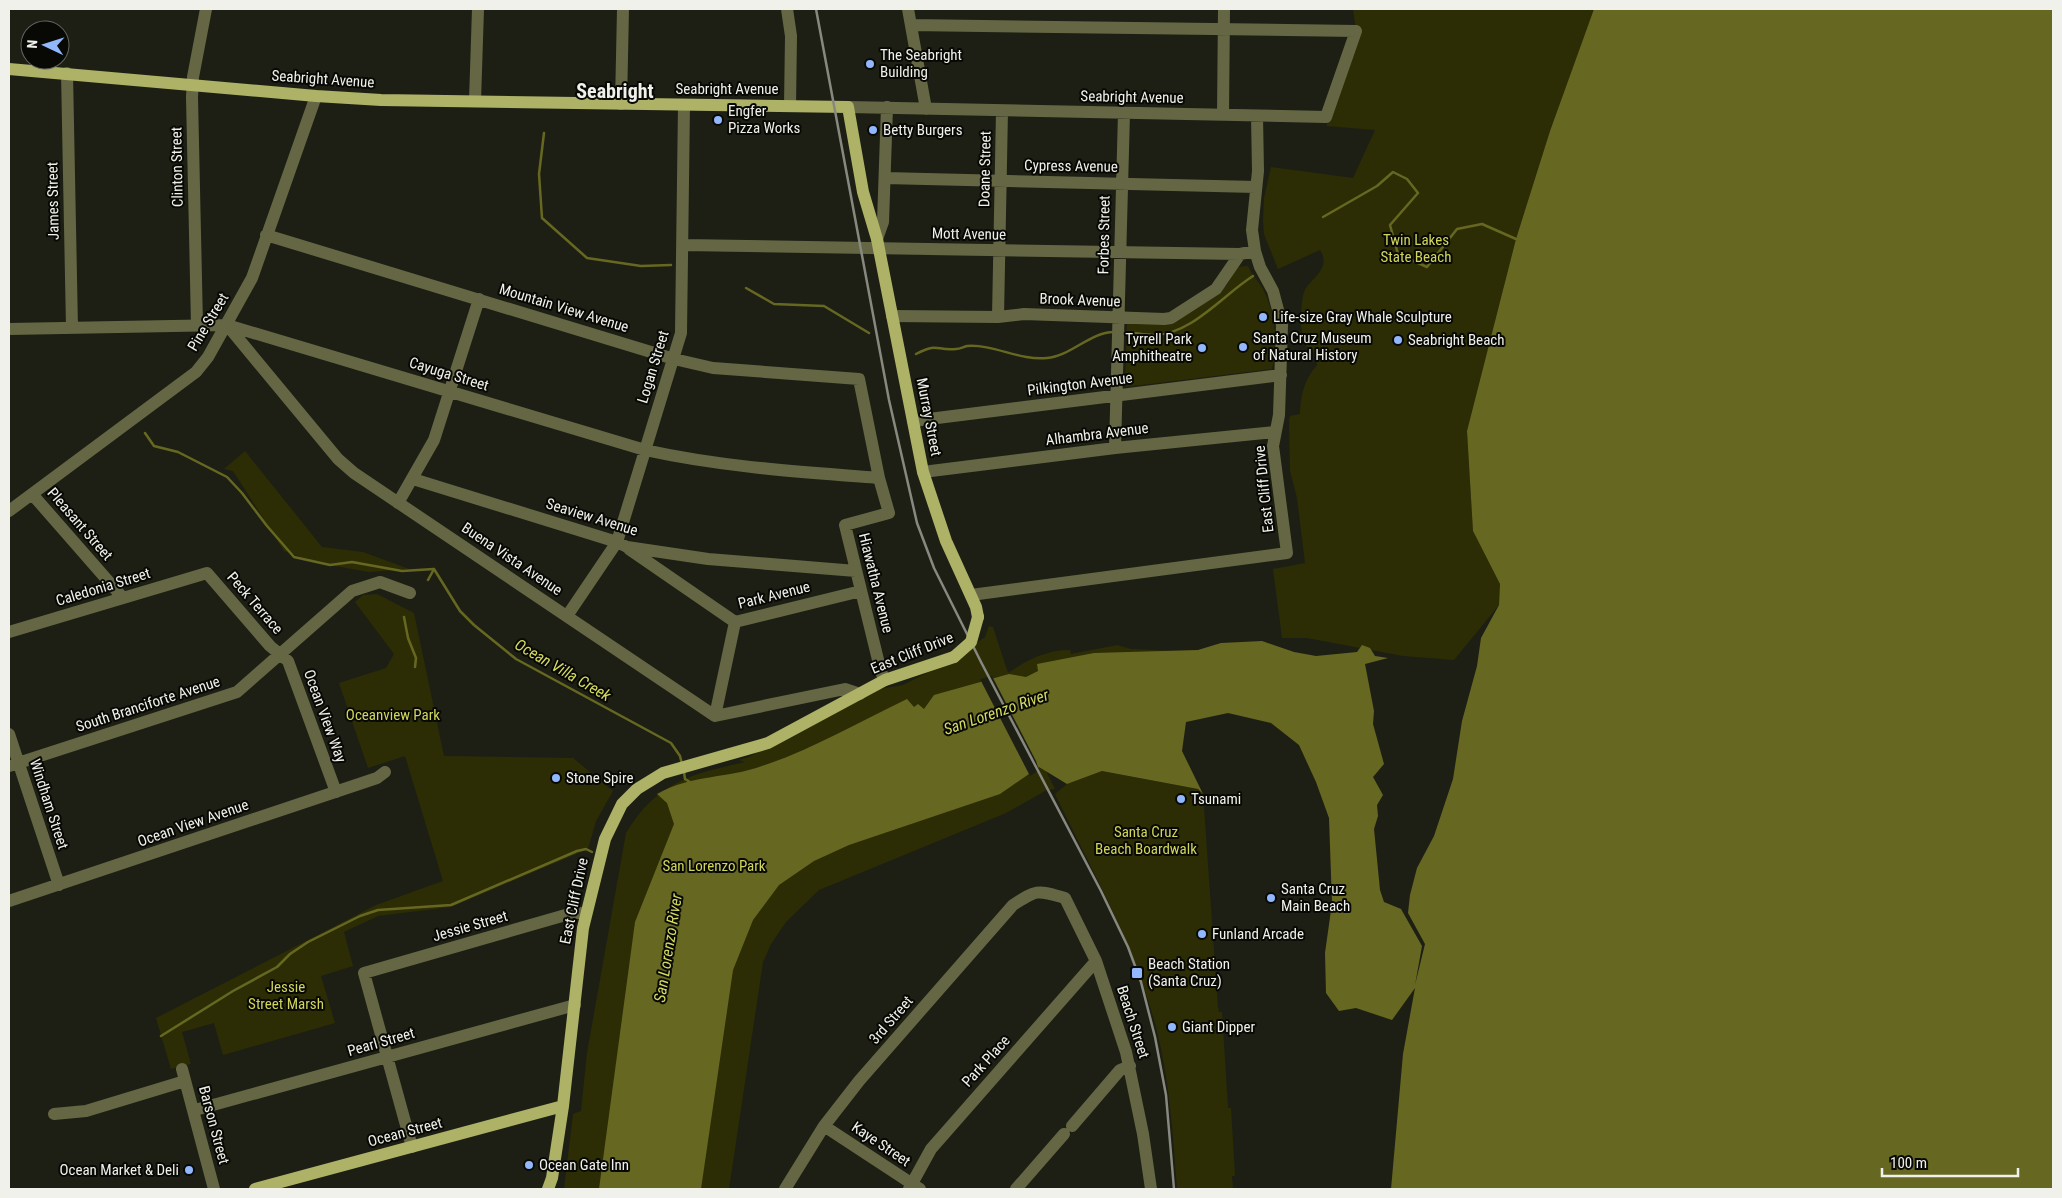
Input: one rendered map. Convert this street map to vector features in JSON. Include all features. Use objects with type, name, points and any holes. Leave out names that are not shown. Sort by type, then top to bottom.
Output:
[{"type":"main road","name":"Seabright Avenue","points":[[9,69],[316,96],[475,101],[848,107]]},
{"type":"main road","name":"Murray Street","points":[[848,107],[862,192],[877,244],[923,472],[946,541],[971,595]]},
{"type":"main road","name":"East Cliff Drive","points":[[548,1189],[552,1178],[563,1106],[585,914],[609,826],[622,804],[637,789],[663,774],[768,743],[885,680],[954,656],[971,642],[978,617],[971,595]]},
{"type":"main road","name":"Ocean Street","points":[[255,1189],[563,1106]]},
{"type":"street","name":"Clinton Street","points":[[197,325],[192,86],[206,9]]},
{"type":"street","points":[[475,101],[478,9]]},
{"type":"street","points":[[621,104],[623,9]]},
{"type":"street","points":[[787,9],[791,36],[790,106]]},
{"type":"street","points":[[908,9],[926,109]]},
{"type":"street","points":[[1223,115],[1224,9]]},
{"type":"street","points":[[911,25],[1224,29]]},
{"type":"street","name":"Seabright Avenue","points":[[848,107],[1326,117],[1356,31],[1224,29]]},
{"type":"street","name":"James Street","points":[[67,74],[72,328]]},
{"type":"street","name":"Pine Street","points":[[9,512],[196,372],[208,357],[252,278],[316,96]]},
{"type":"street","name":"Logan Street","points":[[567,616],[622,545],[645,450],[682,333],[684,105]]},
{"type":"street","name":"Murray Street","points":[[877,244],[883,222],[887,107]]},
{"type":"street","name":"Doane Street","points":[[998,317],[1002,111]]},
{"type":"street","name":"Forbes Street","points":[[1116,448],[1119,252],[1124,113]]},
{"type":"street","name":"East Cliff Drive","points":[[971,595],[1287,553],[1273,446],[1279,415],[1282,375],[1282,325],[1278,305],[1255,251],[1252,230],[1256,187],[1257,116]]},
{"type":"street","name":"Cypress Avenue","points":[[886,178],[1256,187]]},
{"type":"street","name":"Mountain View Avenue","points":[[266,235],[479,298],[674,359],[713,368],[859,379]]},
{"type":"street","name":"Mott Avenue","points":[[683,244],[861,248],[877,244],[1000,250],[1240,254],[1255,251]]},
{"type":"street","name":"Brook Avenue","points":[[892,316],[998,317],[1024,314],[1171,318],[1216,290],[1240,254]]},
{"type":"street","points":[[398,504],[434,440],[479,298]]},
{"type":"street","name":"Cayuga Street","points":[[9,329],[227,325],[645,450],[688,460],[879,478]]},
{"type":"street","name":"Buena Vista Avenue","points":[[227,325],[338,459],[354,473],[715,716]]},
{"type":"street","name":"Pilkington Avenue","points":[[913,421],[1282,375]]},
{"type":"street","name":"Hiawatha Avenue","points":[[859,379],[879,478],[889,513],[845,524],[881,672],[885,680]]},
{"type":"street","name":"Alhambra Avenue","points":[[923,472],[1116,448],[1275,432]]},
{"type":"street","name":"Seaview Avenue","points":[[413,480],[622,545],[708,559],[856,570]]},
{"type":"street","name":"Pleasant Street","points":[[32,494],[123,598]]},
{"type":"street","name":"Park Avenue","points":[[622,545],[735,622],[861,591]]},
{"type":"street","name":"Caledonia Street","points":[[9,632],[207,573]]},
{"type":"street","name":"Peck Terrace","points":[[207,573],[280,654]]},
{"type":"street","name":"South Branciforte Avenue","points":[[14,765],[236,692],[352,590],[380,582],[410,593]]},
{"type":"street","points":[[735,622],[715,716],[845,689],[860,694]]},
{"type":"street","name":"Ocean View Way","points":[[280,654],[288,661],[336,792]]},
{"type":"street","points":[[830,692],[844,694],[848,700]]},
{"type":"street","name":"Windham Street","points":[[9,734],[14,765],[59,885]]},
{"type":"street","name":"Ocean View Avenue","points":[[9,901],[377,778],[385,772]]},
{"type":"street","name":"Beach Street","points":[[1040,891],[1065,898],[1096,961],[1130,1066],[1150,1189]]},
{"type":"street","name":"3rd Street","points":[[786,1189],[824,1126],[859,1081],[1013,905],[1040,891]]},
{"type":"street","name":"Jessie Street","points":[[386,1058],[364,973],[576,912],[585,914]]},
{"type":"street","name":"Park Place","points":[[913,1187],[932,1149],[1096,961]]},
{"type":"street","name":"Pearl Street","points":[[194,1110],[575,1005]]},
{"type":"street","points":[[386,1058],[412,1147]]},
{"type":"street","points":[[1016,1189],[1120,1070],[1130,1066]]},
{"type":"street","name":"Barson Street","points":[[54,1114],[86,1111],[184,1075],[214,1189]]},
{"type":"street","name":"Kaye Street","points":[[824,1126],[913,1187]]},
{"type":"green space","name":"Twin Lakes State Beach","points":[[1353,9],[1594,9],[1550,131],[1516,239],[1467,431],[1473,531],[1500,584],[1499,605],[1454,660],[1403,656],[1307,638],[1282,638],[1273,569],[1305,563],[1297,498],[1290,471],[1289,420],[1290,416],[1300,414],[1304,388],[1309,376],[1317,365],[1314,352],[1306,346],[1306,334],[1302,333],[1302,305],[1305,290],[1319,273],[1324,263],[1320,250],[1278,269],[1264,234],[1264,198],[1271,167],[1353,178],[1375,130],[1327,126],[1327,117],[1356,31]]},
{"type":"green space","points":[[1248,266],[1263,289],[1271,309],[1275,328],[1272,369],[1125,387],[1127,321],[1178,318],[1227,285],[1237,267]]},
{"type":"green space","points":[[245,451],[322,547],[363,552],[409,569],[369,572],[318,563],[284,551],[233,471],[224,469]]},
{"type":"green space","name":"Oceanview Park","points":[[377,594],[414,613],[444,756],[573,758],[613,791],[596,821],[588,849],[451,907],[378,916],[344,932],[353,966],[321,976],[335,1023],[223,1055],[214,1023],[182,1032],[191,1064],[171,1069],[156,1018],[376,905],[443,881],[405,756],[368,768],[339,683],[386,668],[394,654],[355,602],[363,595]]},
{"type":"green space","name":"San Lorenzo Park","points":[[989,626],[993,627],[1008,673],[1022,664],[1045,654],[1070,650],[1071,654],[1117,645],[1131,649],[1175,651],[1284,649],[1282,658],[1037,723],[1047,773],[1055,789],[1047,790],[1006,813],[819,890],[786,922],[771,944],[763,962],[729,1189],[564,1189],[573,1114],[581,1111],[587,1053],[626,833],[638,816],[663,791],[677,783],[708,771],[745,762],[739,760],[749,757],[880,689],[903,685],[954,659],[985,637]]},
{"type":"green space","name":"Santa Cruz Beach Boardwalk","points":[[1102,771],[1198,789],[1203,794],[1218,1007],[1219,1012],[1222,1012],[1228,1108],[1231,1108],[1235,1176],[1232,1176],[1233,1187],[1229,1189],[1177,1189],[1165,1070],[1148,1000],[1112,910],[1055,794],[1067,784]]},
{"type":"water","name":"San Lorenzo River","points":[[1594,9],[2053,9],[2053,1189],[1391,1189],[1403,1054],[1415,988],[1392,1020],[1356,1008],[1339,1011],[1326,993],[1325,953],[1332,903],[1329,818],[1316,782],[1299,745],[1271,723],[1228,713],[1186,722],[1182,751],[1203,794],[1198,789],[1102,771],[1067,784],[1039,767],[1000,794],[849,845],[814,861],[779,885],[753,920],[733,970],[701,1189],[599,1189],[635,922],[674,824],[667,803],[657,794],[684,783],[749,770],[780,759],[817,744],[907,699],[914,707],[918,704],[924,709],[934,695],[1009,674],[1026,677],[1038,671],[1037,664],[1094,653],[1198,650],[1221,643],[1262,641],[1294,652],[1316,656],[1357,652],[1362,645],[1370,648],[1375,656],[1388,658],[1365,664],[1374,711],[1373,724],[1384,764],[1373,777],[1383,795],[1377,805],[1378,816],[1374,829],[1380,890],[1384,902],[1401,909],[1422,946],[1415,985],[1425,944],[1408,913],[1410,895],[1417,868],[1434,836],[1453,779],[1462,721],[1477,666],[1481,638],[1499,605],[1500,584],[1473,531],[1467,431],[1516,239],[1550,131]]},
{"type":"pier","points":[[992,676],[1036,761],[1039,770],[1030,776],[980,679]]},
{"type":"waterway","points":[[544,133],[539,174],[542,218],[587,258],[641,266],[671,265]]},
{"type":"waterway","points":[[1323,217],[1377,186],[1393,172],[1407,179],[1418,193],[1390,225],[1398,254],[1427,267],[1457,229],[1482,224],[1516,239]]},
{"type":"waterway","points":[[1122,332],[1153,335],[1180,329],[1206,313],[1253,276]]},
{"type":"waterway","points":[[746,288],[774,304],[824,306],[869,333]]},
{"type":"waterway","points":[[916,354],[929,348],[959,349],[967,346],[977,346],[1027,357],[1047,358],[1064,353],[1097,336],[1114,332]]},
{"type":"waterway","name":"Ocean Villa Creek","points":[[145,433],[154,446],[178,452],[227,477],[294,557],[330,565],[352,562],[402,571],[434,569],[460,611],[474,625],[516,659],[671,743],[680,756],[682,764]]},
{"type":"waterway","points":[[428,580],[434,569]]},
{"type":"waterway","points":[[404,617],[408,638],[416,658],[415,667]]},
{"type":"waterway","name":"Ocean Villa Creek","points":[[684,772],[685,779],[690,782]]},
{"type":"waterway","name":"Jessie Street Marsh","points":[[161,1036],[233,991],[277,967],[290,954],[308,942],[360,916],[378,910],[451,905],[577,851],[586,849],[592,852]]},
{"type":"railway","points":[[816,9],[889,400],[917,523],[934,568],[1128,947],[1141,982],[1155,1037],[1166,1095],[1174,1189]]},
{"type":"place","name":"The Seabright Building","points":[[870,64]]},
{"type":"place","name":"Engfer Pizza Works","points":[[718,120]]},
{"type":"place","name":"Betty Burgers","points":[[873,130]]},
{"type":"place","name":"Life-size Gray Whale Sculpture","points":[[1263,317]]},
{"type":"place","name":"Seabright Beach","points":[[1398,340]]},
{"type":"place","name":"Santa Cruz Museum of Natural History","points":[[1243,347]]},
{"type":"place","name":"Tyrrell Park Amphitheatre","points":[[1202,348]]},
{"type":"place","name":"Stone Spire","points":[[556,778]]},
{"type":"place","name":"Tsunami","points":[[1181,799]]},
{"type":"place","name":"Santa Cruz Main Beach","points":[[1271,898]]},
{"type":"place","name":"Funland Arcade","points":[[1202,934]]},
{"type":"place","name":"Beach Station (Santa Cruz)","points":[[1137,973]]},
{"type":"place","name":"Giant Dipper","points":[[1172,1027]]},
{"type":"place","name":"Ocean Gate Inn","points":[[529,1165]]},
{"type":"place","name":"Ocean Market & Deli","points":[[189,1170]]},
{"type":"district","name":"Seabright","points":[[615,91]]}]
